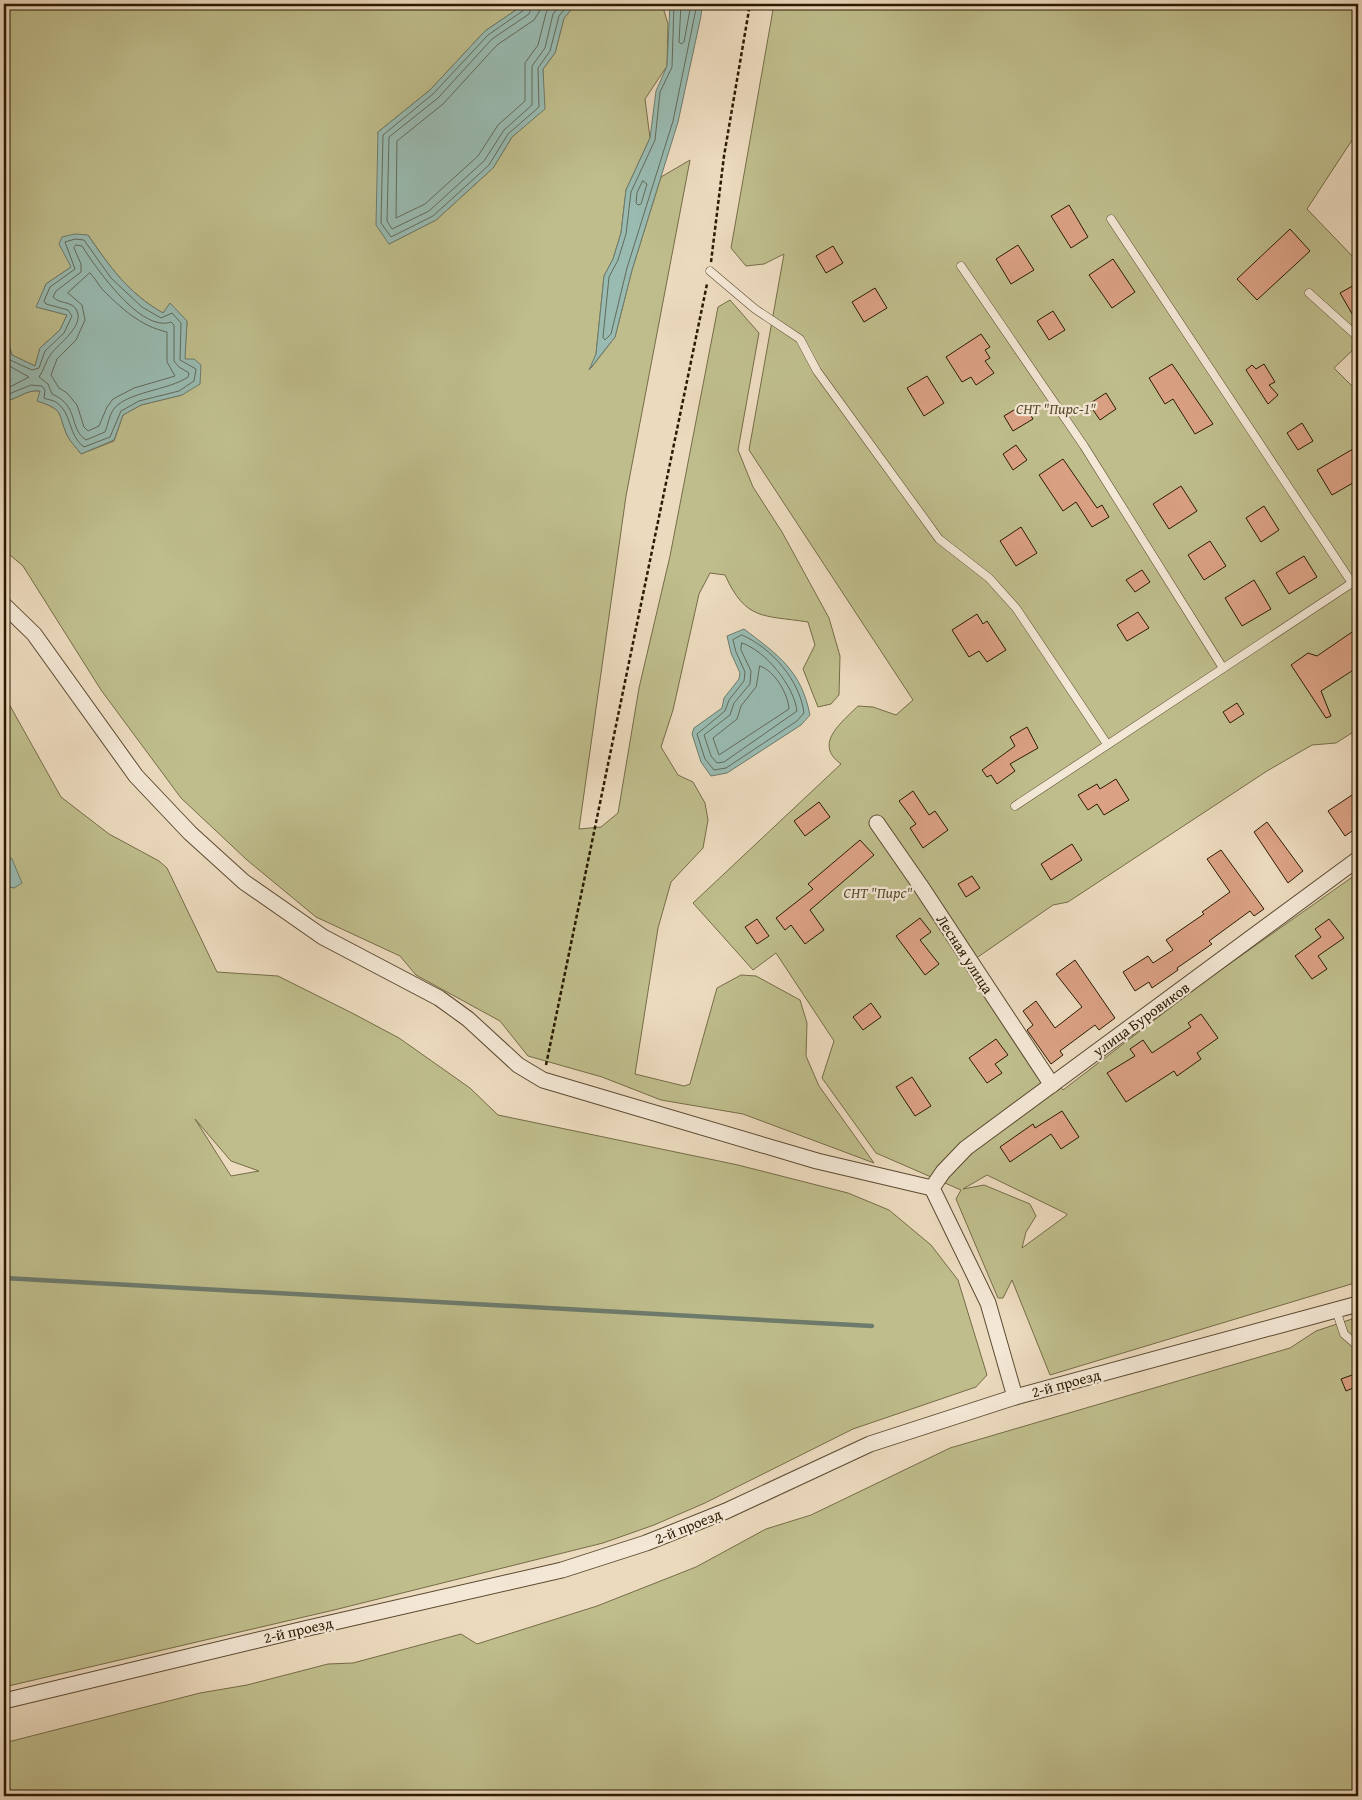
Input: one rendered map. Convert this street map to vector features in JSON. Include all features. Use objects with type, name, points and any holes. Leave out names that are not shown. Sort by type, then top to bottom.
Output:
[{"type":"street","points":[[4,605],[34,634],[136,776],[190,833],[244,882],[323,937],[439,998],[468,1019],[518,1065],[543,1080],[817,1161],[932,1188],[988,1303],[1015,1397]]},
{"type":"street","name":"Лесная улица","points":[[877,823],[1052,1085]]},
{"type":"street","name":"улица Буровиков","points":[[932,1188],[943,1172],[966,1148],[1358,859]]},
{"type":"street","name":"2-й проезд","points":[[4,1701],[304,1629],[562,1570],[646,1543],[726,1511],[870,1444],[1015,1397],[1358,1304]]},
{"type":"lane","points":[[1015,806],[1355,581],[1110,219]]},
{"type":"lane","points":[[961,266],[1084,446],[1223,668]]},
{"type":"lane","points":[[710,271],[755,309],[800,339],[817,371],[938,538],[989,578],[1016,608],[1107,744]]},
{"type":"lane","points":[[1308,293],[1358,337]]},
{"type":"lane","points":[[1336,1310],[1344,1334],[1358,1346]]},
{"type":"path","points":[[543,1080],[710,271],[724,156],[750,4]]},
{"type":"green space","points":[[4,4],[525,4],[485,31],[430,90],[378,132],[389,244],[436,220],[493,168],[512,137],[544,109],[543,69],[555,53],[564,18],[576,4],[662,4],[668,24],[667,66],[645,99],[650,138],[626,190],[621,233],[613,259],[604,276],[596,354],[591,368],[615,337],[632,270],[661,177],[690,160],[626,496],[579,829],[601,827],[618,813],[639,688],[670,556],[718,307],[730,300],[759,333],[738,450],[753,487],[782,532],[829,618],[840,656],[839,695],[831,704],[818,707],[803,669],[815,645],[808,622],[758,613],[740,601],[725,575],[710,573],[699,594],[673,710],[661,747],[678,775],[693,782],[705,803],[708,820],[703,848],[671,882],[658,928],[635,1074],[684,1086],[690,1084],[717,988],[741,975],[756,976],[800,1000],[807,1023],[806,1056],[819,1086],[874,1163],[743,1114],[661,1100],[602,1077],[528,1056],[500,1021],[416,975],[400,956],[316,917],[247,860],[181,798],[101,690],[23,566],[4,550],[4,401],[30,392],[40,391],[38,401],[53,407],[59,413],[67,435],[81,454],[114,441],[123,415],[141,405],[182,395],[187,321],[170,304],[163,313],[140,297],[112,268],[88,235],[71,267],[46,284],[37,307],[67,315],[60,330],[40,348],[35,366],[12,355],[4,329]]},
{"type":"green space","points":[[774,4],[1358,4],[1358,131],[1307,209],[1358,262],[1358,345],[1334,368],[1358,392],[1358,729],[1336,743],[1312,745],[1267,771],[1068,902],[1053,905],[975,959],[1063,1090],[1208,979],[1358,873],[1358,1282],[1050,1375],[1012,1280],[1003,1298],[998,1298],[956,1199],[961,1190],[876,1153],[822,1078],[834,1041],[776,953],[753,970],[693,903],[841,764],[829,749],[830,741],[844,719],[858,706],[873,707],[896,715],[913,700],[749,450],[784,254],[764,264],[746,266],[731,248]],"holes":[[[987,1175],[1067,1214],[1022,1248],[1026,1232],[1036,1216],[1030,1204],[984,1185],[963,1189]]]},
{"type":"green space","points":[[4,695],[61,797],[109,834],[159,861],[167,868],[217,972],[278,976],[354,1014],[399,1038],[470,1088],[498,1115],[738,1165],[848,1193],[889,1210],[931,1245],[958,1280],[987,1375],[976,1387],[853,1429],[705,1503],[654,1525],[603,1543],[334,1610],[4,1687],[4,885],[14,888],[12,859],[4,853]],"holes":[[[195,1119],[231,1161],[259,1171],[231,1176]]]},
{"type":"green space","points":[[1358,1317],[1358,1796],[4,1796],[4,1743],[200,1693],[247,1685],[328,1664],[353,1663],[461,1634],[477,1644],[597,1606],[696,1567],[766,1529],[811,1515],[950,1448],[1290,1348],[1316,1331]]},
{"type":"water","points":[[525,4],[576,4],[564,18],[555,53],[543,69],[545,109],[512,137],[493,168],[436,220],[389,244],[376,225],[378,132],[430,90],[485,31]]},
{"type":"water","points":[[670,4],[702,4],[678,122],[632,270],[615,337],[589,370],[596,354],[604,276],[613,259],[621,233],[626,190],[650,138],[656,91],[667,66]]},
{"type":"water","points":[[75,234],[88,235],[104,258],[130,288],[151,305],[163,313],[170,303],[187,321],[185,359],[194,359],[201,365],[200,384],[182,395],[141,405],[123,415],[114,440],[81,454],[68,438],[59,413],[52,407],[37,401],[40,391],[30,392],[4,401],[4,329],[12,355],[35,366],[40,348],[60,330],[67,315],[36,307],[46,284],[71,267],[59,244],[62,237]]},
{"type":"water","points":[[744,629],[777,656],[794,675],[801,686],[810,715],[801,725],[727,773],[711,776],[701,762],[692,734],[694,728],[722,708],[724,698],[739,679],[740,673],[731,653],[727,636]]},
{"type":"water","points":[[4,853],[12,859],[22,883],[14,888],[4,885]]},
{"type":"building","points":[[1069,205],[1088,237],[1071,248],[1051,216]]},
{"type":"building","points":[[1290,229],[1310,251],[1257,300],[1237,279]]},
{"type":"building","points":[[1018,245],[1034,270],[1011,284],[996,259]]},
{"type":"building","points":[[833,246],[843,263],[826,273],[816,256]]},
{"type":"building","points":[[1113,259],[1135,292],[1112,308],[1089,275]]},
{"type":"building","points":[[1358,283],[1358,324],[1340,293]]},
{"type":"building","points":[[875,288],[887,308],[864,322],[852,302]]},
{"type":"building","points":[[1053,311],[1065,330],[1049,340],[1037,321]]},
{"type":"building","points":[[981,334],[990,347],[985,350],[990,358],[985,361],[994,373],[976,385],[971,377],[962,382],[946,357]]},
{"type":"building","points":[[1172,364],[1213,424],[1195,434],[1173,399],[1165,404],[1149,378]]},
{"type":"building","points":[[1264,364],[1275,382],[1269,385],[1278,395],[1268,404],[1246,370],[1252,365],[1256,369]]},
{"type":"building","points":[[927,376],[944,403],[924,416],[907,388]]},
{"type":"building","points":[[1106,393],[1116,409],[1100,420],[1089,404]]},
{"type":"building","points":[[1024,404],[1033,419],[1013,431],[1004,416]]},
{"type":"building","points":[[1302,423],[1313,441],[1298,450],[1287,433]]},
{"type":"building","points":[[1016,445],[1027,460],[1013,470],[1003,454]]},
{"type":"building","points":[[1353,449],[1358,458],[1358,480],[1332,495],[1317,470]]},
{"type":"building","points":[[1063,459],[1097,508],[1102,505],[1109,517],[1092,527],[1076,502],[1063,511],[1039,475]]},
{"type":"building","points":[[1181,486],[1197,511],[1169,529],[1153,504]]},
{"type":"building","points":[[1264,506],[1279,530],[1261,542],[1246,518]]},
{"type":"building","points":[[1021,527],[1037,553],[1016,566],[1000,541]]},
{"type":"building","points":[[1210,541],[1226,566],[1204,580],[1188,555]]},
{"type":"building","points":[[1304,556],[1317,577],[1289,594],[1276,573]]},
{"type":"building","points":[[1142,570],[1150,582],[1135,592],[1126,580]]},
{"type":"building","points":[[1254,580],[1271,609],[1242,626],[1225,598]]},
{"type":"building","points":[[1138,612],[1149,628],[1127,641],[1117,625]]},
{"type":"building","points":[[977,614],[983,624],[987,621],[1006,650],[987,662],[979,651],[969,657],[952,630]]},
{"type":"building","points":[[1358,628],[1358,667],[1321,691],[1331,716],[1326,718],[1291,665],[1308,653],[1317,656]]},
{"type":"building","points":[[1237,703],[1244,714],[1230,723],[1223,712]]},
{"type":"building","points":[[1027,727],[1038,748],[1010,764],[1015,771],[997,784],[991,775],[987,777],[982,770],[1015,746],[1010,737]]},
{"type":"building","points":[[1116,779],[1129,800],[1104,815],[1097,804],[1088,810],[1078,795],[1097,784],[1100,789]]},
{"type":"building","points":[[913,791],[929,815],[935,811],[948,830],[923,848],[910,828],[916,824],[899,801]]},
{"type":"building","points":[[1358,791],[1358,827],[1345,836],[1328,811]]},
{"type":"building","points":[[819,802],[830,817],[805,836],[794,821]]},
{"type":"building","points":[[1267,822],[1303,871],[1288,883],[1254,832]]},
{"type":"building","points":[[860,840],[874,855],[810,910],[824,930],[805,944],[791,925],[785,930],[776,918],[813,889],[808,884]]},
{"type":"building","points":[[1072,844],[1082,860],[1051,880],[1041,864]]},
{"type":"building","points":[[1221,850],[1264,909],[1254,916],[1250,911],[1209,941],[1212,944],[1152,988],[1149,982],[1135,991],[1123,972],[1148,956],[1153,963],[1173,950],[1166,940],[1204,914],[1202,912],[1230,892],[1207,859]]},
{"type":"building","points":[[972,876],[980,888],[966,897],[958,884]]},
{"type":"building","points":[[920,918],[931,932],[920,940],[939,964],[925,975],[896,936]]},
{"type":"building","points":[[757,919],[769,936],[757,944],[745,927]]},
{"type":"building","points":[[1329,919],[1344,938],[1318,956],[1327,969],[1312,979],[1295,956],[1321,937],[1315,929]]},
{"type":"building","points":[[1075,960],[1115,1018],[1099,1030],[1095,1025],[1060,1051],[1063,1055],[1051,1064],[1027,1030],[1033,1025],[1023,1011],[1036,1001],[1055,1028],[1082,1007],[1056,974]]},
{"type":"building","points":[[871,1003],[881,1017],[863,1030],[853,1017]]},
{"type":"building","points":[[1201,1014],[1218,1038],[1197,1053],[1201,1059],[1177,1076],[1174,1071],[1126,1102],[1107,1073],[1135,1056],[1130,1049],[1143,1040],[1152,1053],[1191,1027],[1188,1023]]},
{"type":"building","points":[[996,1039],[1008,1055],[995,1064],[1002,1073],[987,1083],[969,1058]]},
{"type":"building","points":[[912,1077],[931,1106],[915,1116],[896,1087]]},
{"type":"building","points":[[1062,1111],[1079,1137],[1061,1149],[1051,1134],[1010,1162],[1000,1147],[1033,1124],[1035,1128]]},
{"type":"building","points":[[1358,1373],[1358,1386],[1346,1391],[1341,1379]]},
{"type":"waterway","points":[[4,1278],[872,1326]]},
{"type":"park label","name":"СНТ \"Пирс-1\"","points":[[1056,408]]},
{"type":"park label","name":"СНТ \"Пирс\"","points":[[878,892]]}]
